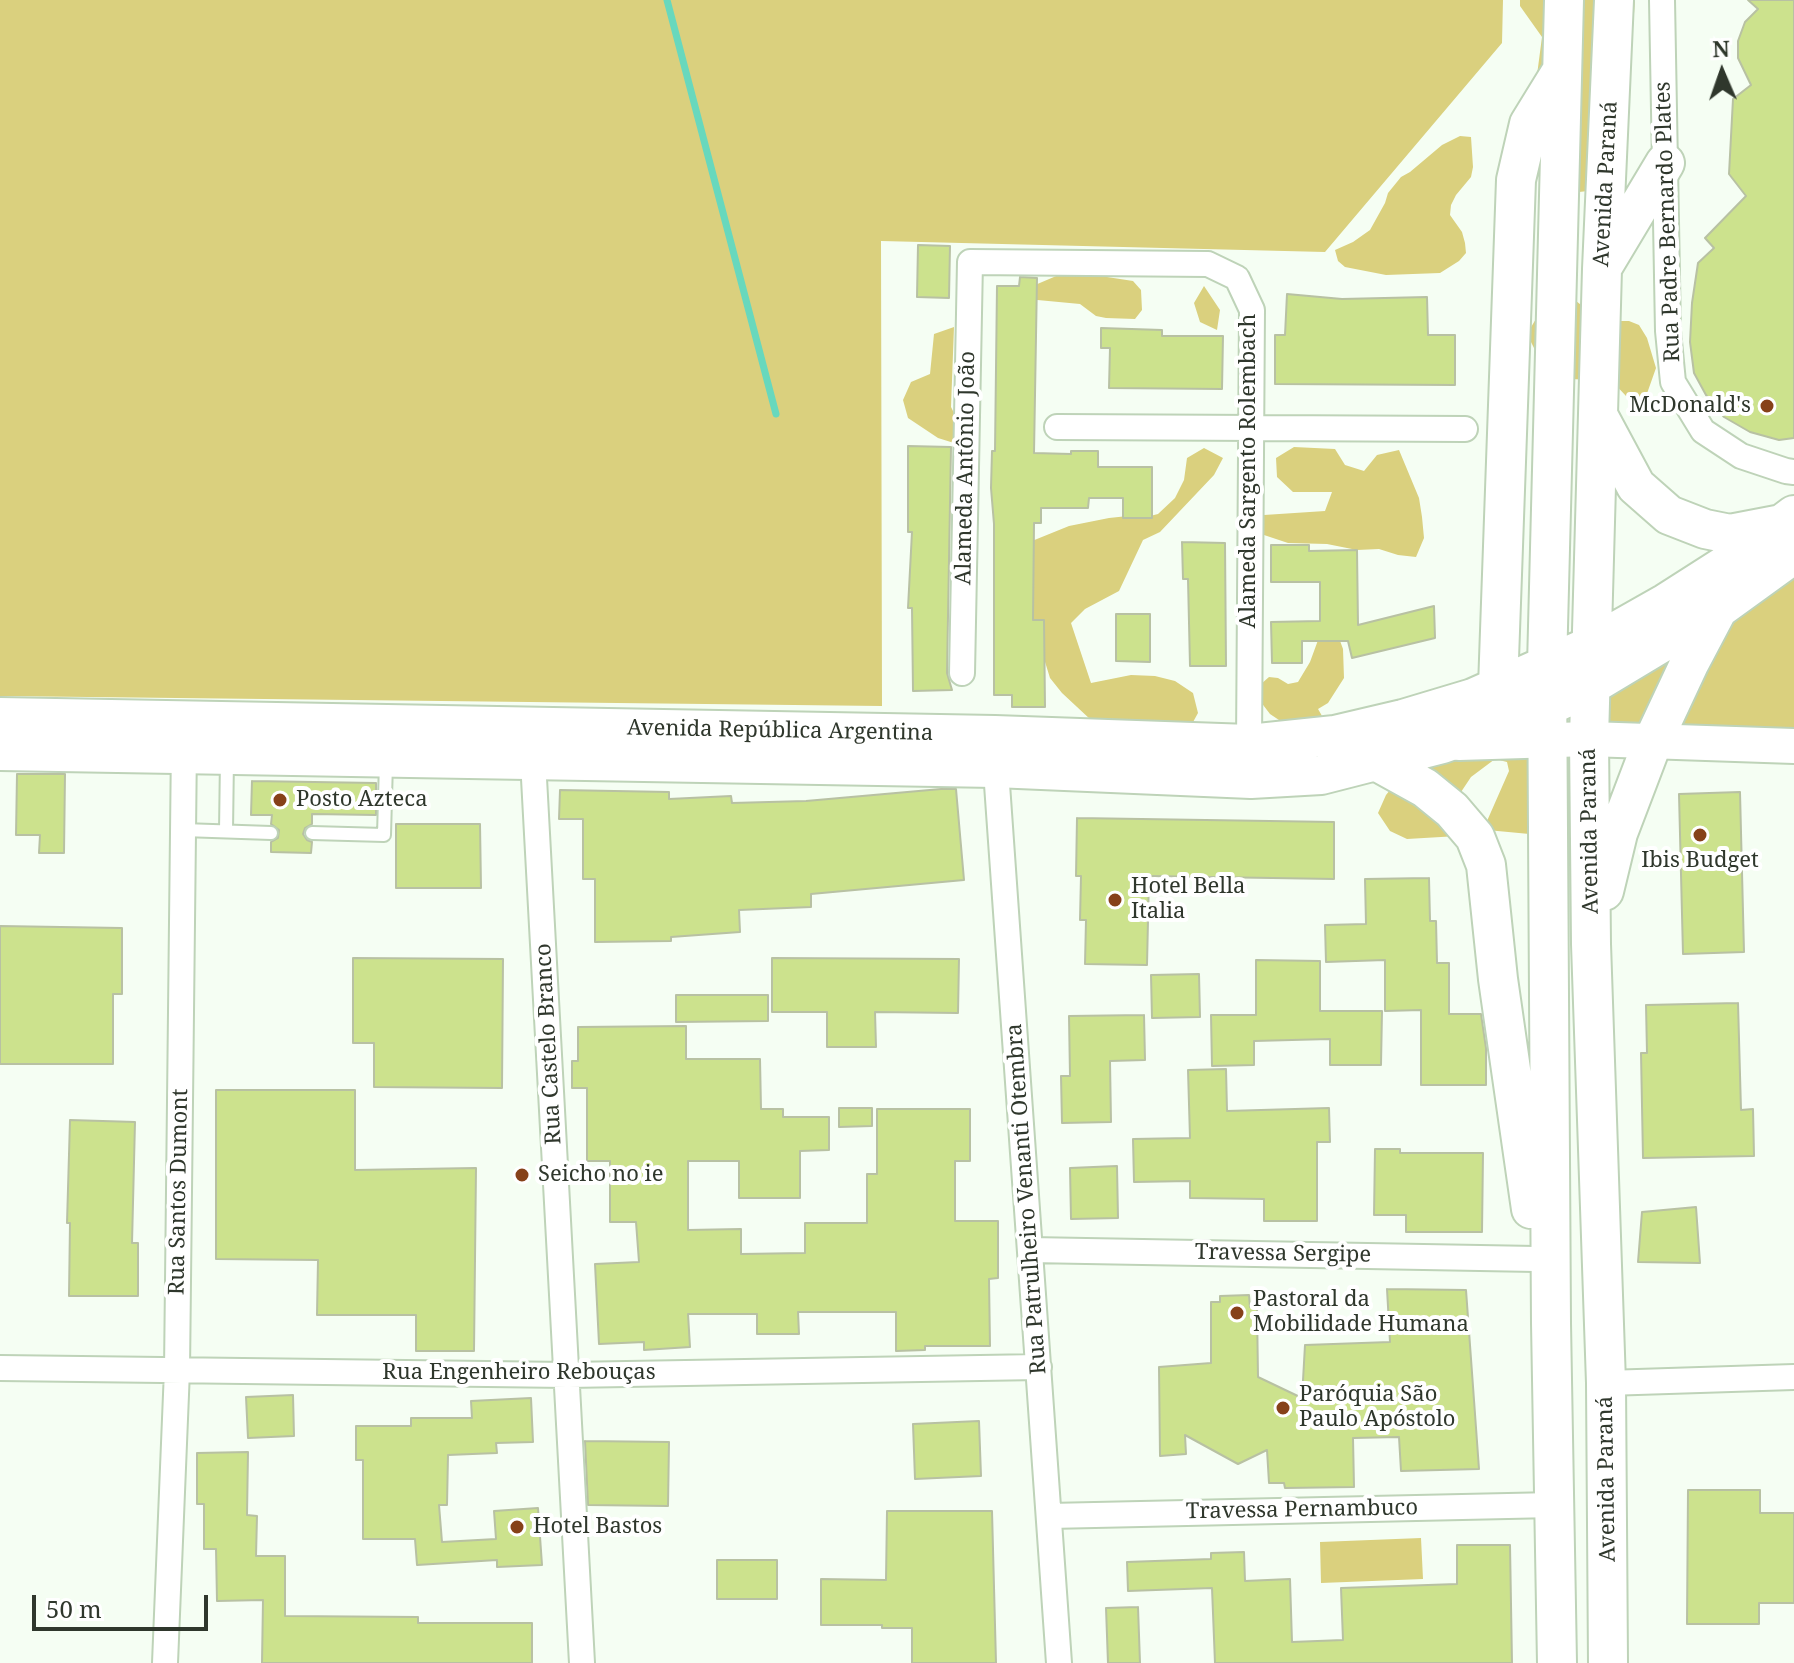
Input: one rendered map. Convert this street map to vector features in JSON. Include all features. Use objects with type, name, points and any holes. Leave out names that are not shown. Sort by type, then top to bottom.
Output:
[{"type":"main road","name":"Avenida Paraná","points":[[1557,1663],[1551,1323],[1547,666],[1564,0]]},
{"type":"main road","name":"Avenida Paraná","points":[[1608,1663],[1606,1383],[1591,944],[1589,739],[1597,413],[1614,0]]},
{"type":"main road","points":[[1498,687],[1516,180],[1529,124],[1561,72]]},
{"type":"main road","points":[[1602,269],[1665,163]]},
{"type":"main road","points":[[1597,413],[1636,486],[1669,515],[1705,529],[1730,534],[1790,531]]},
{"type":"main road","points":[[1591,944],[1618,833],[1653,741],[1690,662],[1718,609],[1790,531]]},
{"type":"main road","name":"Avenida República Argentina","points":[[0,751],[184,737],[227,755],[533,760],[1249,744],[1335,735],[1403,719],[1498,687],[1547,666],[1590,646],[1738,557],[1790,531]]},
{"type":"main road","points":[[1549,723],[1590,686],[1718,609]]},
{"type":"main road","name":"Avenida República Argentina","points":[[0,717],[184,737],[995,751],[1251,779],[1321,775],[1442,744],[1549,723],[1589,739],[1794,746]]},
{"type":"main road","points":[[1378,762],[1425,788],[1452,810],[1475,837],[1486,865],[1498,979],[1536,1259],[1551,1323]]},
{"type":"street","name":"Rua Padre Bernardo Plates","points":[[1662,0],[1668,331],[1673,382],[1703,431],[1741,456],[1794,472]]},
{"type":"street","name":"Alameda Sargento Rolembach","points":[[970,262],[1208,264],[1237,278],[1252,310],[1249,744]]},
{"type":"street","name":"Alameda Antônio João","points":[[962,673],[970,262]]},
{"type":"street","points":[[1057,427],[1465,429]]},
{"type":"street","name":"Rua Santos Dumont","points":[[165,1663],[177,1370],[184,737]]},
{"type":"street","name":"Rua Patrulheiro Venanti Otembra","points":[[995,751],[1059,1663]]},
{"type":"street","name":"Rua Castelo Branco","points":[[533,760],[582,1663]]},
{"type":"street","name":"Travessa Sergipe","points":[[1030,1250],[1536,1259]]},
{"type":"street","name":"Rua Engenheiro Rebouças","points":[[0,1368],[568,1375],[1039,1367]]},
{"type":"street","points":[[1606,1383],[1794,1377]]},
{"type":"street","name":"Travessa Pernambuco","points":[[1049,1516],[1554,1505]]},
{"type":"lane","points":[[226,831],[227,755]]},
{"type":"lane","points":[[312,833],[384,835],[386,759]]},
{"type":"lane","points":[[183,830],[271,833]]},
{"type":"shaded area","points":[[0,0],[1503,0],[1502,43],[1325,252],[881,241],[882,706],[0,696]]},
{"type":"shaded area","points":[[1520,0],[1635,0],[1624,151],[1606,189],[1570,193],[1537,75],[1542,37],[1520,6]]},
{"type":"shaded area","points":[[1460,136],[1471,137],[1473,167],[1471,177],[1451,205],[1450,215],[1462,232],[1465,243],[1466,253],[1459,261],[1440,273],[1386,275],[1345,267],[1338,261],[1335,250],[1370,230],[1388,193],[1401,177],[1442,145]]},
{"type":"shaded area","points":[[1068,271],[1133,281],[1141,290],[1142,310],[1135,319],[1106,318],[1096,316],[1080,304],[1027,299],[1028,288]]},
{"type":"shaded area","points":[[1204,286],[1220,310],[1217,330],[1200,322],[1194,303]]},
{"type":"shaded area","points":[[1570,296],[1597,318],[1639,325],[1647,338],[1656,368],[1644,402],[1634,402],[1612,381],[1571,379],[1543,366],[1527,334],[1543,307]]},
{"type":"shaded area","points":[[954,327],[951,407],[959,423],[954,443],[938,438],[908,418],[903,400],[911,382],[930,374],[934,334]]},
{"type":"shaded area","points":[[1294,447],[1335,449],[1345,465],[1364,471],[1377,455],[1399,450],[1419,498],[1424,538],[1416,557],[1379,549],[1357,550],[1327,544],[1288,543],[1264,535],[1264,515],[1325,511],[1332,492],[1293,492],[1277,477],[1276,458]]},
{"type":"shaded area","points":[[1204,448],[1223,458],[1214,475],[1160,532],[1143,540],[1119,591],[1085,609],[1071,623],[1091,683],[1131,675],[1175,681],[1193,693],[1198,713],[1187,733],[1091,720],[1050,678],[1030,599],[1032,541],[1069,526],[1109,518],[1128,516],[1138,519],[1158,514],[1175,498],[1184,480],[1187,458]]},
{"type":"shaded area","points":[[1794,574],[1794,735],[1608,730],[1608,694]]},
{"type":"shaded area","points":[[1321,632],[1339,638],[1343,649],[1344,678],[1328,703],[1318,709],[1325,721],[1289,723],[1279,720],[1257,697],[1261,684],[1269,677],[1288,684],[1298,682],[1310,662]]},
{"type":"shaded area","points":[[1531,757],[1540,835],[1487,830],[1487,821],[1509,771],[1507,762],[1495,759],[1471,777],[1459,795],[1458,836],[1407,839],[1390,831],[1378,813],[1386,795],[1411,764],[1420,759]]},
{"type":"shaded area","points":[[1421,1538],[1423,1579],[1321,1583],[1320,1542]]},
{"type":"building","points":[[1748,0],[1794,0],[1794,438],[1779,440],[1750,432],[1724,417],[1706,395],[1694,373],[1690,342],[1698,263],[1714,248],[1705,238],[1746,196],[1729,174],[1733,99],[1751,85],[1738,58],[1738,41],[1745,22],[1758,9]]},
{"type":"building","points":[[918,245],[950,246],[949,298],[917,297]]},
{"type":"building","points":[[1020,277],[1037,278],[1034,453],[1098,451],[1098,467],[1152,467],[1152,518],[1123,518],[1123,498],[1089,498],[1088,508],[1041,508],[1041,523],[1034,523],[1033,620],[1044,620],[1045,707],[1012,707],[1012,695],[994,695],[994,524],[991,488],[992,451],[995,451],[997,286],[1019,286]]},
{"type":"building","points":[[1287,294],[1342,299],[1427,297],[1428,335],[1455,335],[1455,385],[1275,384],[1275,335],[1285,335]]},
{"type":"building","points":[[1101,328],[1162,330],[1162,336],[1223,336],[1222,389],[1109,388],[1110,348],[1101,348]]},
{"type":"building","points":[[908,446],[951,447],[947,673],[952,690],[913,691],[912,608],[908,608],[912,532],[908,532]]},
{"type":"building","points":[[1182,542],[1225,543],[1226,666],[1190,666],[1188,579],[1183,579]]},
{"type":"building","points":[[1271,545],[1309,545],[1309,551],[1357,550],[1358,625],[1434,606],[1435,638],[1352,658],[1348,641],[1302,641],[1302,663],[1272,663],[1271,622],[1320,621],[1320,582],[1271,582]]},
{"type":"building","points":[[1116,614],[1150,614],[1150,662],[1116,661]]},
{"type":"building","points":[[17,774],[65,774],[64,853],[39,853],[40,835],[16,835]]},
{"type":"building","points":[[252,781],[376,783],[376,815],[312,814],[312,824],[305,828],[303,834],[312,842],[311,853],[271,852],[271,842],[278,838],[279,830],[271,824],[272,815],[251,815]]},
{"type":"building","points":[[956,789],[964,880],[811,894],[811,907],[739,910],[740,932],[671,937],[671,941],[595,942],[595,879],[583,879],[583,819],[559,819],[560,790],[669,792],[669,799],[731,796],[732,803],[806,801]]},
{"type":"building","points":[[1740,792],[1744,952],[1683,954],[1679,794]]},
{"type":"building","name":"Hotel Bella Italia","points":[[1077,818],[1334,822],[1334,879],[1149,876],[1147,965],[1085,964],[1086,920],[1080,920],[1081,876],[1076,876]]},
{"type":"building","points":[[396,824],[480,824],[481,888],[396,888]]},
{"type":"building","points":[[1429,878],[1430,921],[1436,921],[1437,963],[1449,963],[1449,1014],[1481,1014],[1486,1048],[1486,1085],[1421,1085],[1421,1010],[1385,1011],[1385,960],[1326,962],[1325,925],[1366,924],[1365,879]]},
{"type":"building","points":[[0,926],[122,928],[122,994],[113,994],[113,1064],[0,1064]]},
{"type":"building","points":[[353,958],[503,959],[502,1088],[374,1087],[374,1043],[353,1043]]},
{"type":"building","points":[[772,958],[959,959],[958,1013],[875,1012],[876,1047],[827,1047],[827,1012],[772,1012]]},
{"type":"building","points":[[1256,960],[1320,961],[1320,1011],[1382,1011],[1381,1065],[1330,1065],[1330,1039],[1254,1041],[1254,1065],[1212,1066],[1211,1015],[1256,1015]]},
{"type":"building","points":[[1199,974],[1200,1017],[1152,1018],[1151,975]]},
{"type":"building","points":[[676,995],[768,995],[768,1021],[676,1022]]},
{"type":"building","points":[[1738,1003],[1741,1110],[1753,1109],[1754,1156],[1643,1158],[1641,1053],[1647,1053],[1646,1005]]},
{"type":"building","points":[[1144,1015],[1145,1060],[1110,1061],[1111,1122],[1062,1123],[1061,1076],[1070,1076],[1069,1016]]},
{"type":"building","points":[[686,1026],[686,1059],[760,1059],[761,1109],[783,1109],[783,1117],[829,1117],[829,1150],[800,1151],[800,1198],[739,1198],[739,1161],[688,1161],[688,1230],[741,1229],[741,1254],[805,1253],[805,1223],[867,1223],[867,1174],[877,1174],[877,1109],[970,1109],[970,1161],[955,1161],[955,1221],[998,1221],[998,1278],[989,1279],[990,1346],[925,1346],[925,1350],[896,1351],[896,1312],[798,1312],[799,1334],[757,1334],[757,1314],[688,1314],[690,1347],[644,1350],[644,1342],[599,1344],[595,1264],[639,1262],[636,1222],[610,1222],[610,1161],[587,1161],[587,1088],[572,1088],[572,1061],[578,1061],[578,1027]]},
{"type":"building","points":[[1226,1069],[1227,1111],[1329,1108],[1330,1142],[1317,1142],[1317,1221],[1264,1221],[1264,1199],[1190,1198],[1190,1181],[1134,1182],[1133,1139],[1190,1138],[1188,1070]]},
{"type":"building","points":[[216,1090],[355,1090],[355,1170],[476,1168],[474,1351],[416,1351],[416,1315],[317,1315],[318,1260],[216,1259]]},
{"type":"building","points":[[839,1108],[872,1108],[872,1126],[839,1127]]},
{"type":"building","points":[[70,1120],[135,1122],[132,1243],[138,1243],[138,1296],[69,1296],[70,1223],[67,1223]]},
{"type":"building","points":[[1375,1149],[1400,1149],[1400,1153],[1483,1153],[1482,1232],[1406,1232],[1406,1215],[1374,1215]]},
{"type":"building","points":[[1117,1166],[1118,1218],[1071,1219],[1070,1168]]},
{"type":"building","points":[[1696,1207],[1700,1263],[1638,1262],[1642,1212]]},
{"type":"building","points":[[1387,1289],[1466,1290],[1479,1469],[1401,1471],[1399,1437],[1353,1438],[1354,1487],[1285,1488],[1284,1483],[1269,1483],[1267,1450],[1238,1464],[1185,1435],[1186,1454],[1160,1456],[1159,1367],[1211,1363],[1211,1302],[1220,1302],[1220,1296],[1249,1295],[1250,1307],[1257,1308],[1258,1377],[1302,1398],[1305,1345],[1390,1342]]},
{"type":"building","points":[[293,1395],[294,1436],[248,1438],[246,1397]]},
{"type":"building","points":[[531,1398],[533,1442],[496,1443],[497,1453],[448,1455],[447,1505],[439,1505],[442,1542],[496,1539],[494,1511],[538,1508],[542,1565],[497,1567],[497,1560],[417,1565],[415,1539],[363,1539],[363,1460],[356,1460],[356,1426],[411,1426],[411,1418],[472,1418],[471,1401]]},
{"type":"building","points":[[979,1421],[981,1476],[915,1479],[913,1424]]},
{"type":"building","points":[[585,1441],[669,1442],[668,1506],[588,1505]]},
{"type":"building","points":[[248,1452],[247,1515],[257,1516],[256,1556],[285,1556],[285,1616],[418,1617],[418,1623],[532,1623],[532,1663],[262,1663],[263,1600],[217,1601],[216,1549],[204,1549],[204,1504],[197,1504],[197,1453]]},
{"type":"building","points":[[1688,1490],[1760,1490],[1760,1513],[1794,1513],[1794,1603],[1759,1603],[1759,1624],[1687,1624]]},
{"type":"building","points":[[887,1511],[992,1511],[996,1663],[912,1663],[912,1628],[821,1625],[821,1579],[886,1580]]},
{"type":"building","points":[[1457,1545],[1510,1545],[1512,1663],[1215,1663],[1212,1588],[1128,1591],[1127,1562],[1211,1559],[1211,1553],[1244,1552],[1245,1581],[1290,1579],[1292,1642],[1343,1640],[1341,1588],[1457,1584]]},
{"type":"building","points":[[717,1560],[777,1560],[777,1599],[717,1599]]},
{"type":"building","points":[[1138,1607],[1140,1663],[1108,1663],[1106,1608]]},
{"type":"waterway","points":[[667,0],[776,414]]},
{"type":"place","name":"McDonald's","points":[[1767,406]]},
{"type":"place","name":"Posto Azteca","points":[[280,800]]},
{"type":"place","name":"Ibis Budget","points":[[1700,835]]},
{"type":"place","name":"Hotel Bella Italia","points":[[1115,900]]},
{"type":"place","name":"Seicho no ie","points":[[522,1175]]},
{"type":"place","name":"Pastoral da Mobilidade Humana","points":[[1237,1313]]},
{"type":"place","name":"Paróquia São Paulo Apóstolo","points":[[1283,1408]]},
{"type":"place","name":"Hotel Bastos","points":[[517,1527]]}]
